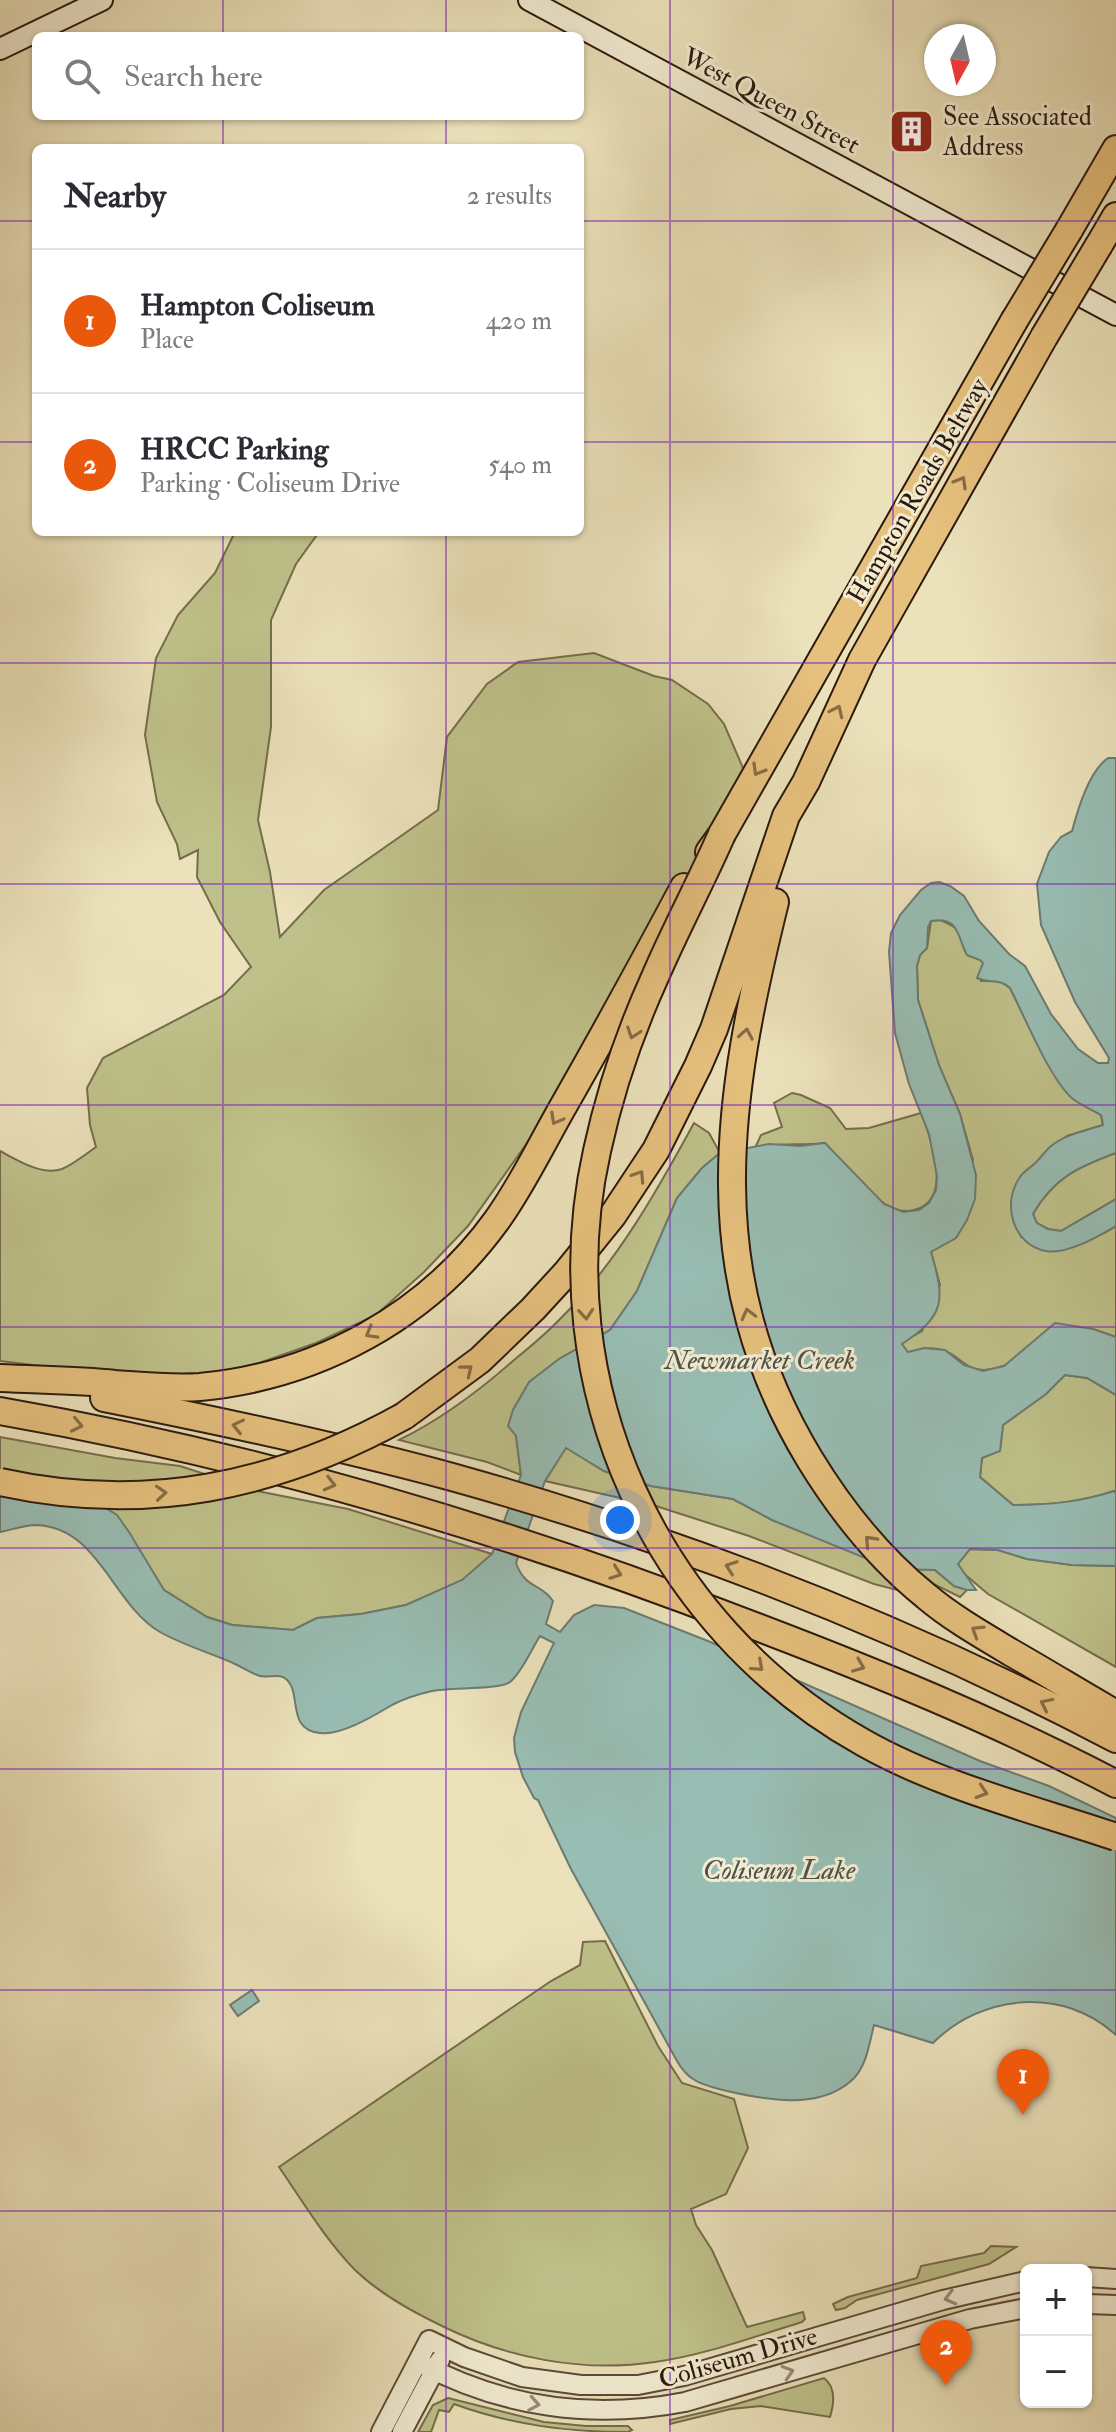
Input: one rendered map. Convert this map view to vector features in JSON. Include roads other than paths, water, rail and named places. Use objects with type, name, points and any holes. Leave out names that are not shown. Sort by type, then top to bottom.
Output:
[{"type":"highway","name":"Hampton Roads Beltway","points":[[722,834],[1014,321],[1116,149]]},
{"type":"highway","name":"Hampton Roads Beltway","points":[[806,782],[862,660],[1044,337],[1116,216]]},
{"type":"highway","points":[[806,782],[799,820],[758,969],[735,1111],[731,1171],[734,1244],[745,1302],[763,1364],[795,1436],[835,1499],[871,1542],[925,1596],[956,1618],[1116,1714]]},
{"type":"highway","points":[[0,1482],[45,1490],[134,1495],[245,1481],[309,1462],[365,1437],[404,1416],[480,1360],[567,1272],[613,1215],[656,1150],[714,1029],[786,816],[806,782]]},
{"type":"highway","points":[[0,1379],[164,1388],[246,1380],[283,1372],[321,1358],[377,1330],[428,1295],[473,1251],[515,1193],[689,879],[722,834]]},
{"type":"highway","points":[[722,834],[638,1017],[613,1091],[593,1172],[585,1242],[586,1315],[599,1395],[616,1450],[652,1530],[680,1576],[747,1656],[799,1700],[863,1743],[902,1762],[946,1780],[1116,1837]]},
{"type":"highway","points":[[0,1379],[301,1440],[538,1502],[783,1586],[979,1671],[1116,1739]]},
{"type":"highway","points":[[0,1411],[263,1466],[487,1529],[641,1582],[899,1682],[1116,1784]]},
{"type":"main road","points":[[35,32],[102,0]]},
{"type":"main road","name":"West Queen Street","points":[[529,0],[1116,315]]},
{"type":"main road","points":[[0,49],[32,34]]},
{"type":"street","points":[[1092,2277],[1116,2279]]},
{"type":"street","name":"Coliseum Drive","points":[[1020,2282],[943,2300],[684,2376],[638,2385],[555,2383],[492,2368],[429,2340],[426,2366],[482,2391],[522,2402],[584,2410],[645,2409],[685,2402],[970,2319],[1020,2309]]},
{"type":"street","points":[[1092,2304],[1116,2305]]},
{"type":"street","points":[[381,2432],[426,2366],[446,2349]]},
{"type":"street","points":[[402,2432],[426,2366]]},
{"type":"water","points":[[1108,758],[1116,758],[1116,1153],[1068,1175],[1049,1191],[1033,1214],[1037,1223],[1061,1231],[1116,1199],[1116,1226],[1082,1244],[1054,1251],[1035,1247],[1018,1232],[1011,1211],[1011,1199],[1020,1177],[1057,1142],[1103,1125],[1101,1115],[1064,1090],[1010,988],[1002,983],[977,978],[983,963],[967,955],[956,929],[947,922],[931,921],[927,948],[920,955],[917,966],[918,1000],[939,1065],[960,1114],[976,1175],[975,1199],[956,1238],[931,1252],[940,1295],[934,1315],[902,1344],[908,1352],[924,1348],[945,1350],[964,1365],[983,1371],[1004,1366],[1055,1323],[1093,1329],[1116,1337],[1116,1395],[1087,1378],[1065,1375],[1046,1394],[1003,1425],[1000,1451],[982,1458],[980,1477],[1013,1505],[1064,1502],[1114,1491],[1116,1566],[1072,1565],[1027,1559],[998,1550],[970,1549],[958,1564],[976,1590],[967,1590],[954,1586],[935,1570],[892,1569],[772,1520],[733,1499],[651,1486],[604,1471],[566,1448],[545,1481],[516,1563],[524,1578],[553,1601],[546,1624],[560,1632],[574,1615],[594,1605],[624,1608],[708,1641],[980,1761],[1049,1786],[1116,1818],[1116,2035],[1095,2019],[1072,2009],[1048,2003],[1023,2002],[975,2014],[933,2043],[874,2025],[861,2069],[851,2081],[823,2096],[775,2099],[710,2086],[690,2077],[679,2064],[523,1777],[514,1738],[521,1712],[554,1643],[540,1636],[518,1673],[504,1685],[432,1691],[401,1701],[358,1724],[320,1733],[303,1726],[292,1687],[285,1678],[256,1675],[160,1632],[129,1604],[90,1552],[75,1539],[57,1529],[36,1525],[0,1532],[0,1490],[104,1507],[117,1515],[164,1590],[207,1617],[232,1625],[293,1630],[317,1618],[361,1614],[406,1605],[462,1580],[492,1554],[521,1475],[516,1436],[508,1426],[529,1382],[559,1359],[610,1330],[637,1291],[677,1198],[702,1168],[720,1153],[769,1144],[800,1146],[825,1143],[884,1204],[903,1212],[919,1210],[929,1203],[936,1190],[937,1176],[929,1134],[909,1084],[895,1033],[889,952],[891,933],[900,915],[921,890],[939,882],[964,896],[979,921],[1009,954],[1025,966],[1051,1014],[1078,1049],[1098,1063],[1108,1063],[1109,1058],[1075,1002],[1041,925],[1037,884],[1049,852],[1061,837],[1072,831],[1090,781]]},
{"type":"water","points":[[252,1990],[259,2001],[238,2016],[230,2005]]},
{"type":"place","name":"See Associated Address","points":[[912,132]]},
{"type":"place","name":"Hampton Coliseum","points":[[1023,2115]]},
{"type":"place","name":"HRCC Parking","points":[[946,2386]]},
{"type":"water label","name":"Newmarket Creek","points":[[760,1360]]},
{"type":"water label","name":"Coliseum Lake","points":[[779,1870]]}]
